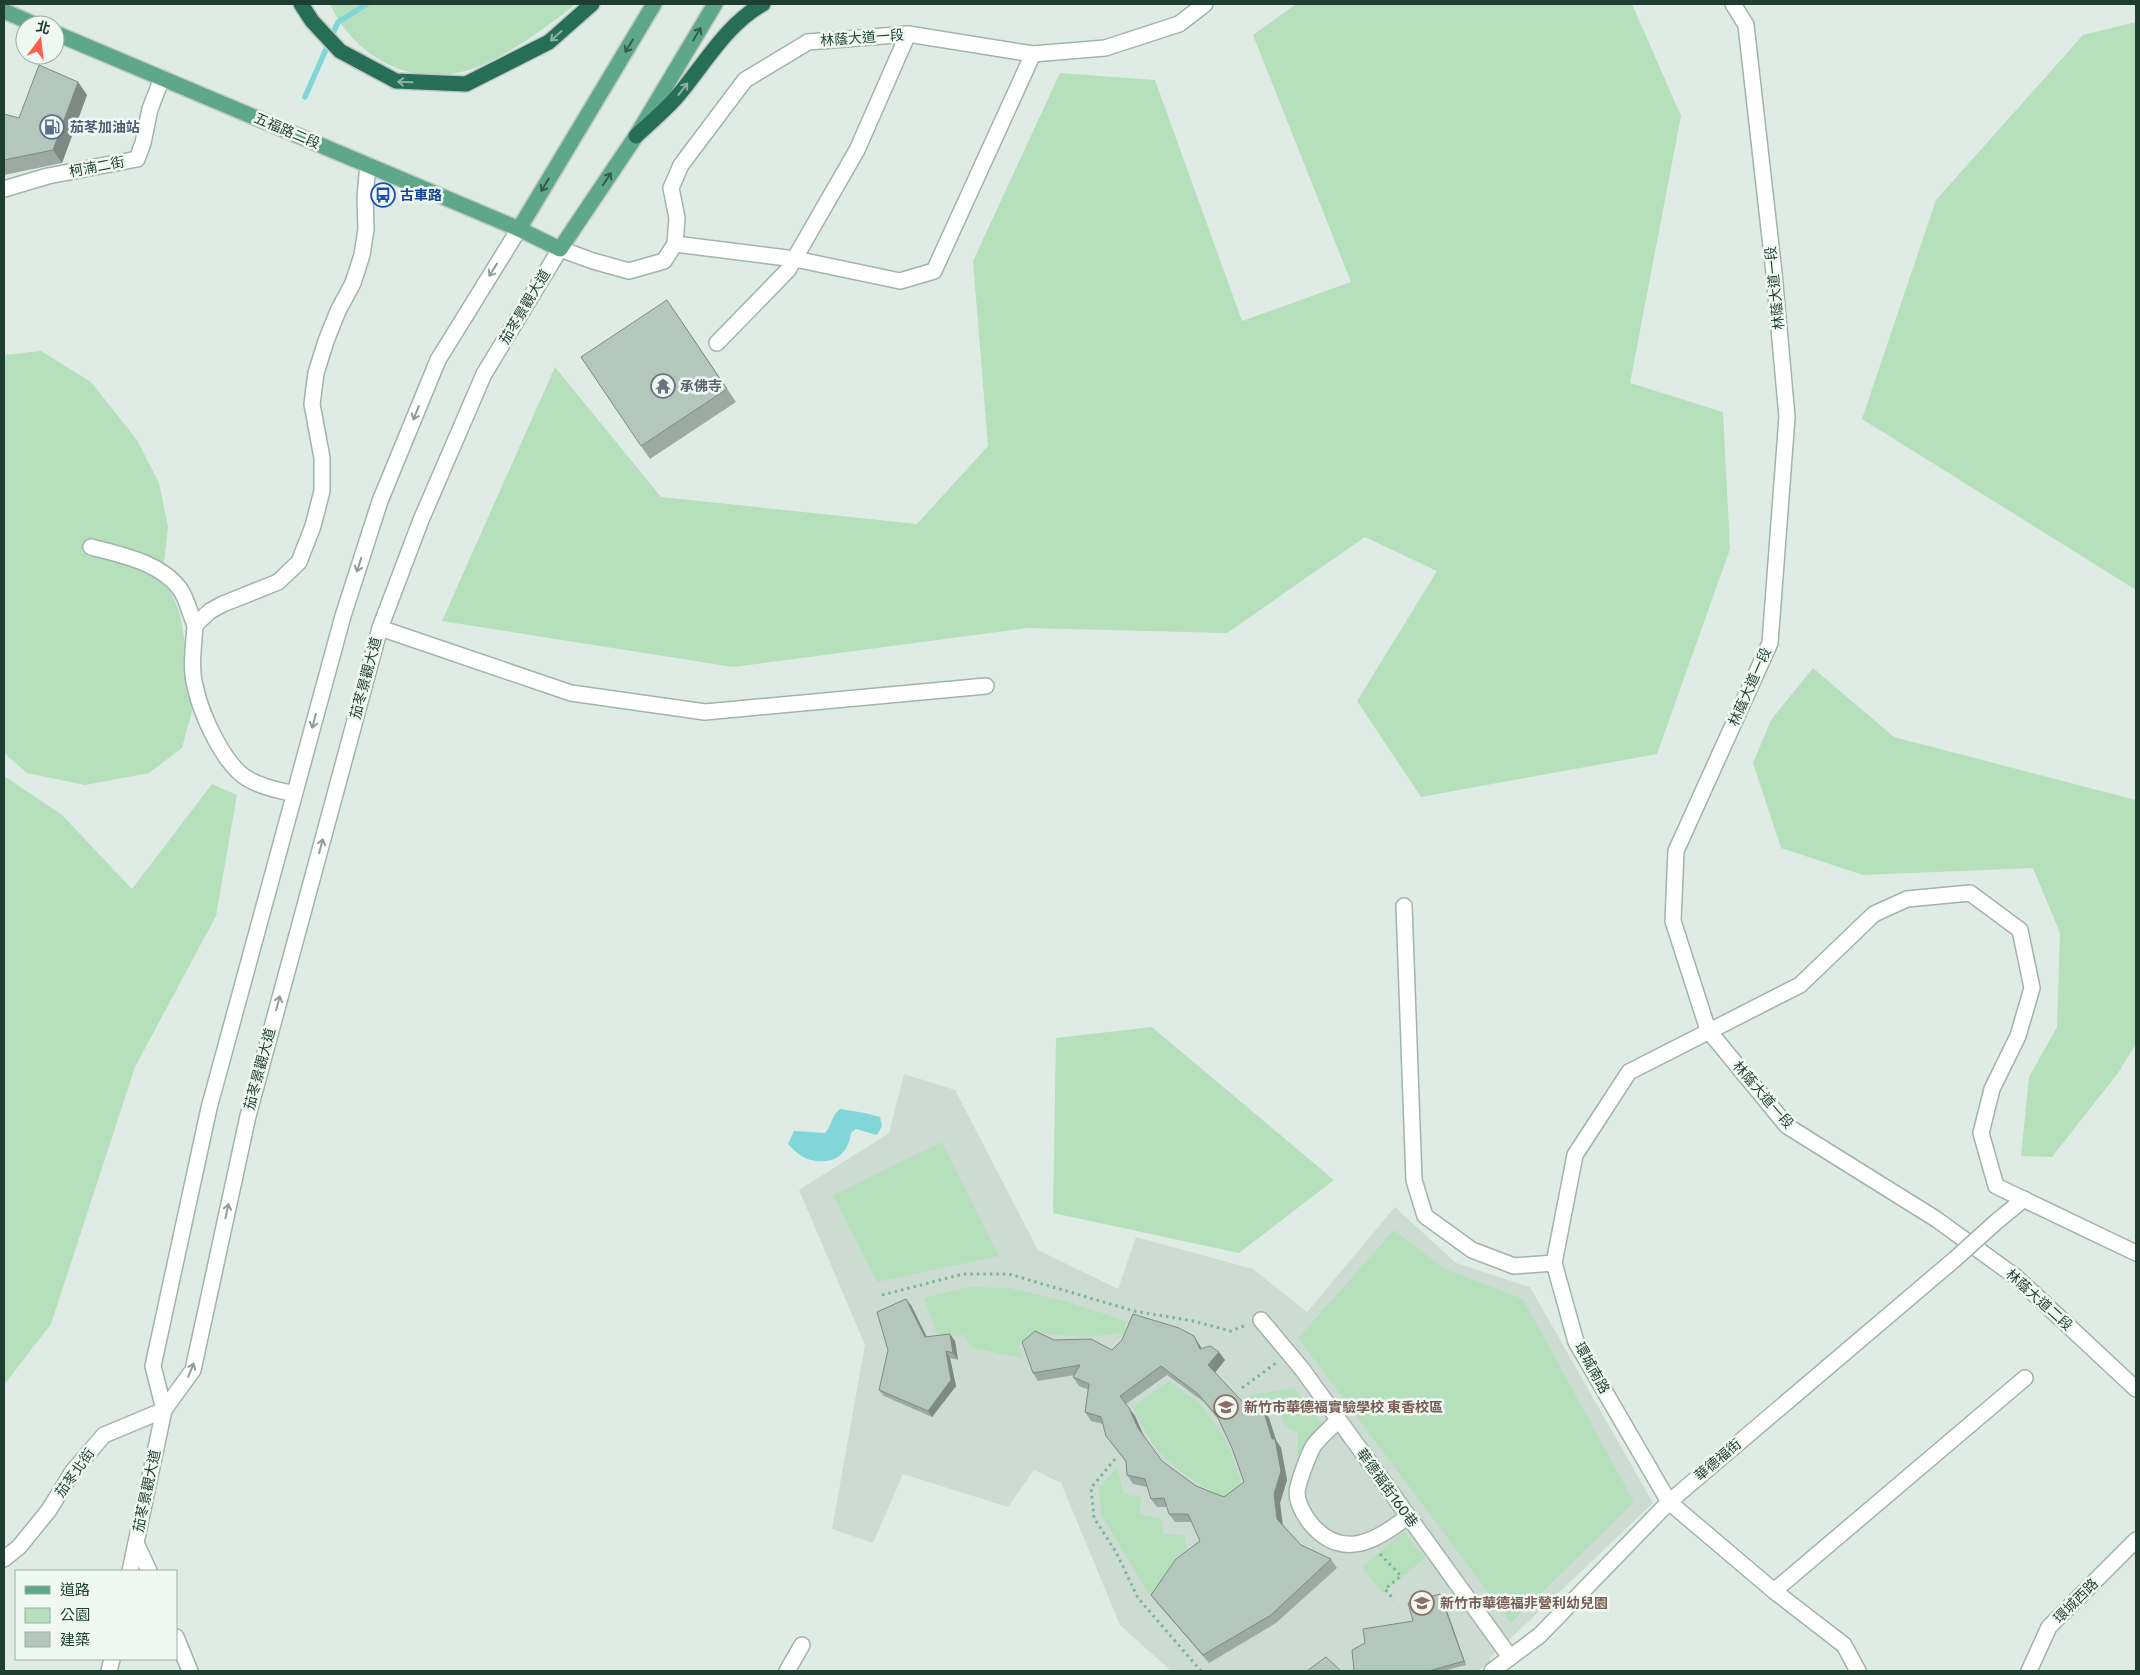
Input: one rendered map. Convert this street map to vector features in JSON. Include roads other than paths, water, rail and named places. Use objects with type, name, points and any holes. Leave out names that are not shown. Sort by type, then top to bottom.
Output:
[{"type":"highway","points":[[301,4],[305,12],[340,51],[396,81],[466,84],[549,42],[592,4]]},
{"type":"highway","points":[[636,136],[674,100],[710,53],[733,29],[763,4]]},
{"type":"main road","name":"茄苳景觀大道","points":[[519,229],[654,4]]},
{"type":"main road","name":"茄苳景觀大道","points":[[560,248],[636,136],[716,4]]},
{"type":"main road","name":"五福路二段","points":[[65,37],[560,248]]},
{"type":"street","name":"林蔭大道一段","points":[[675,244],[677,218],[671,188],[681,164],[745,80],[808,42],[908,34],[1033,54],[1105,48],[1179,24],[1205,4]]},
{"type":"street","name":"林蔭大道一段","points":[[1733,4],[1746,25],[1788,417],[1770,644],[1676,850],[1673,921],[1708,1030],[1787,1126],[1936,1219]]},
{"type":"street","points":[[717,343],[788,270],[795,259],[857,150],[908,34]]},
{"type":"street","points":[[560,248],[593,261],[629,271],[664,261],[675,244],[795,259],[900,281],[934,271],[1033,54]]},
{"type":"street","name":"柯湳二街","points":[[4,189],[48,176],[137,159],[143,143],[150,109],[162,78]]},
{"type":"street","points":[[195,625],[210,611],[223,604],[278,582],[299,562],[313,526],[322,492],[322,458],[312,404],[316,373],[326,341],[338,311],[353,283],[362,255],[366,229],[365,196],[368,165]]},
{"type":"street","name":"茄苳景觀大道","points":[[164,1410],[153,1366],[209,1108],[343,616],[380,501],[438,360],[519,229]]},
{"type":"street","name":"茄苳景觀大道","points":[[130,1570],[164,1410],[192,1370],[248,1116],[380,628],[420,520],[484,374],[560,248]]},
{"type":"street","points":[[91,547],[124,555],[163,572],[180,590],[195,625],[193,660],[195,686],[217,742],[234,767],[249,780],[294,794]]},
{"type":"street","points":[[380,628],[570,693],[705,712],[986,686]]},
{"type":"street","name":"環城南路","points":[[1858,1671],[1844,1645],[1774,1591],[1669,1502],[1576,1342],[1554,1263],[1575,1155],[1629,1072],[1708,1030],[1800,985],[1874,914],[1907,900],[1970,893],[2020,930],[2032,988],[2018,1036],[1992,1089],[1981,1132],[1996,1186],[2136,1253]]},
{"type":"street","points":[[1404,906],[1414,1180],[1425,1216],[1472,1250],[1514,1266],[1554,1263]]},
{"type":"street","name":"華德福街","points":[[1492,1671],[1540,1635],[1669,1502],[2024,1199]]},
{"type":"street","name":"林蔭大道二段","points":[[1936,1219],[2016,1277],[2136,1389]]},
{"type":"street","name":"華德福街160巷","points":[[1261,1320],[1338,1420],[1510,1658]]},
{"type":"street","points":[[1774,1591],[2025,1378]]},
{"type":"street","name":"茄苳北街","points":[[4,1559],[19,1547],[49,1510],[73,1470],[104,1435],[164,1410]]},
{"type":"street","points":[[1338,1420],[1314,1446],[1297,1493],[1303,1514],[1316,1529],[1331,1541],[1346,1544],[1369,1542],[1391,1530],[1408,1516]]},
{"type":"street","name":"環城西路","points":[[2029,1671],[2049,1627],[2136,1540]]},
{"type":"street","points":[[136,1543],[149,1570]]},
{"type":"street","points":[[178,1642],[190,1671]]},
{"type":"street","points":[[787,1671],[802,1645]]},
{"type":"water","points":[[840,1109],[880,1117],[882,1126],[877,1135],[856,1129],[851,1133],[843,1153],[826,1161],[804,1158],[788,1144],[794,1131],[825,1133]]},
{"type":"waterway","points":[[305,97],[338,22],[367,4]]},
{"type":"place","name":"茄苳加油站","points":[[52,127]]},
{"type":"place","name":"古車路","points":[[383,195]]},
{"type":"place","name":"承佛寺","points":[[663,386]]},
{"type":"place","name":"新竹市華德福實驗學校 東香校區","points":[[1226,1407]]},
{"type":"place","name":"新竹市華德福非營利幼兒園","points":[[1422,1603]]}]
